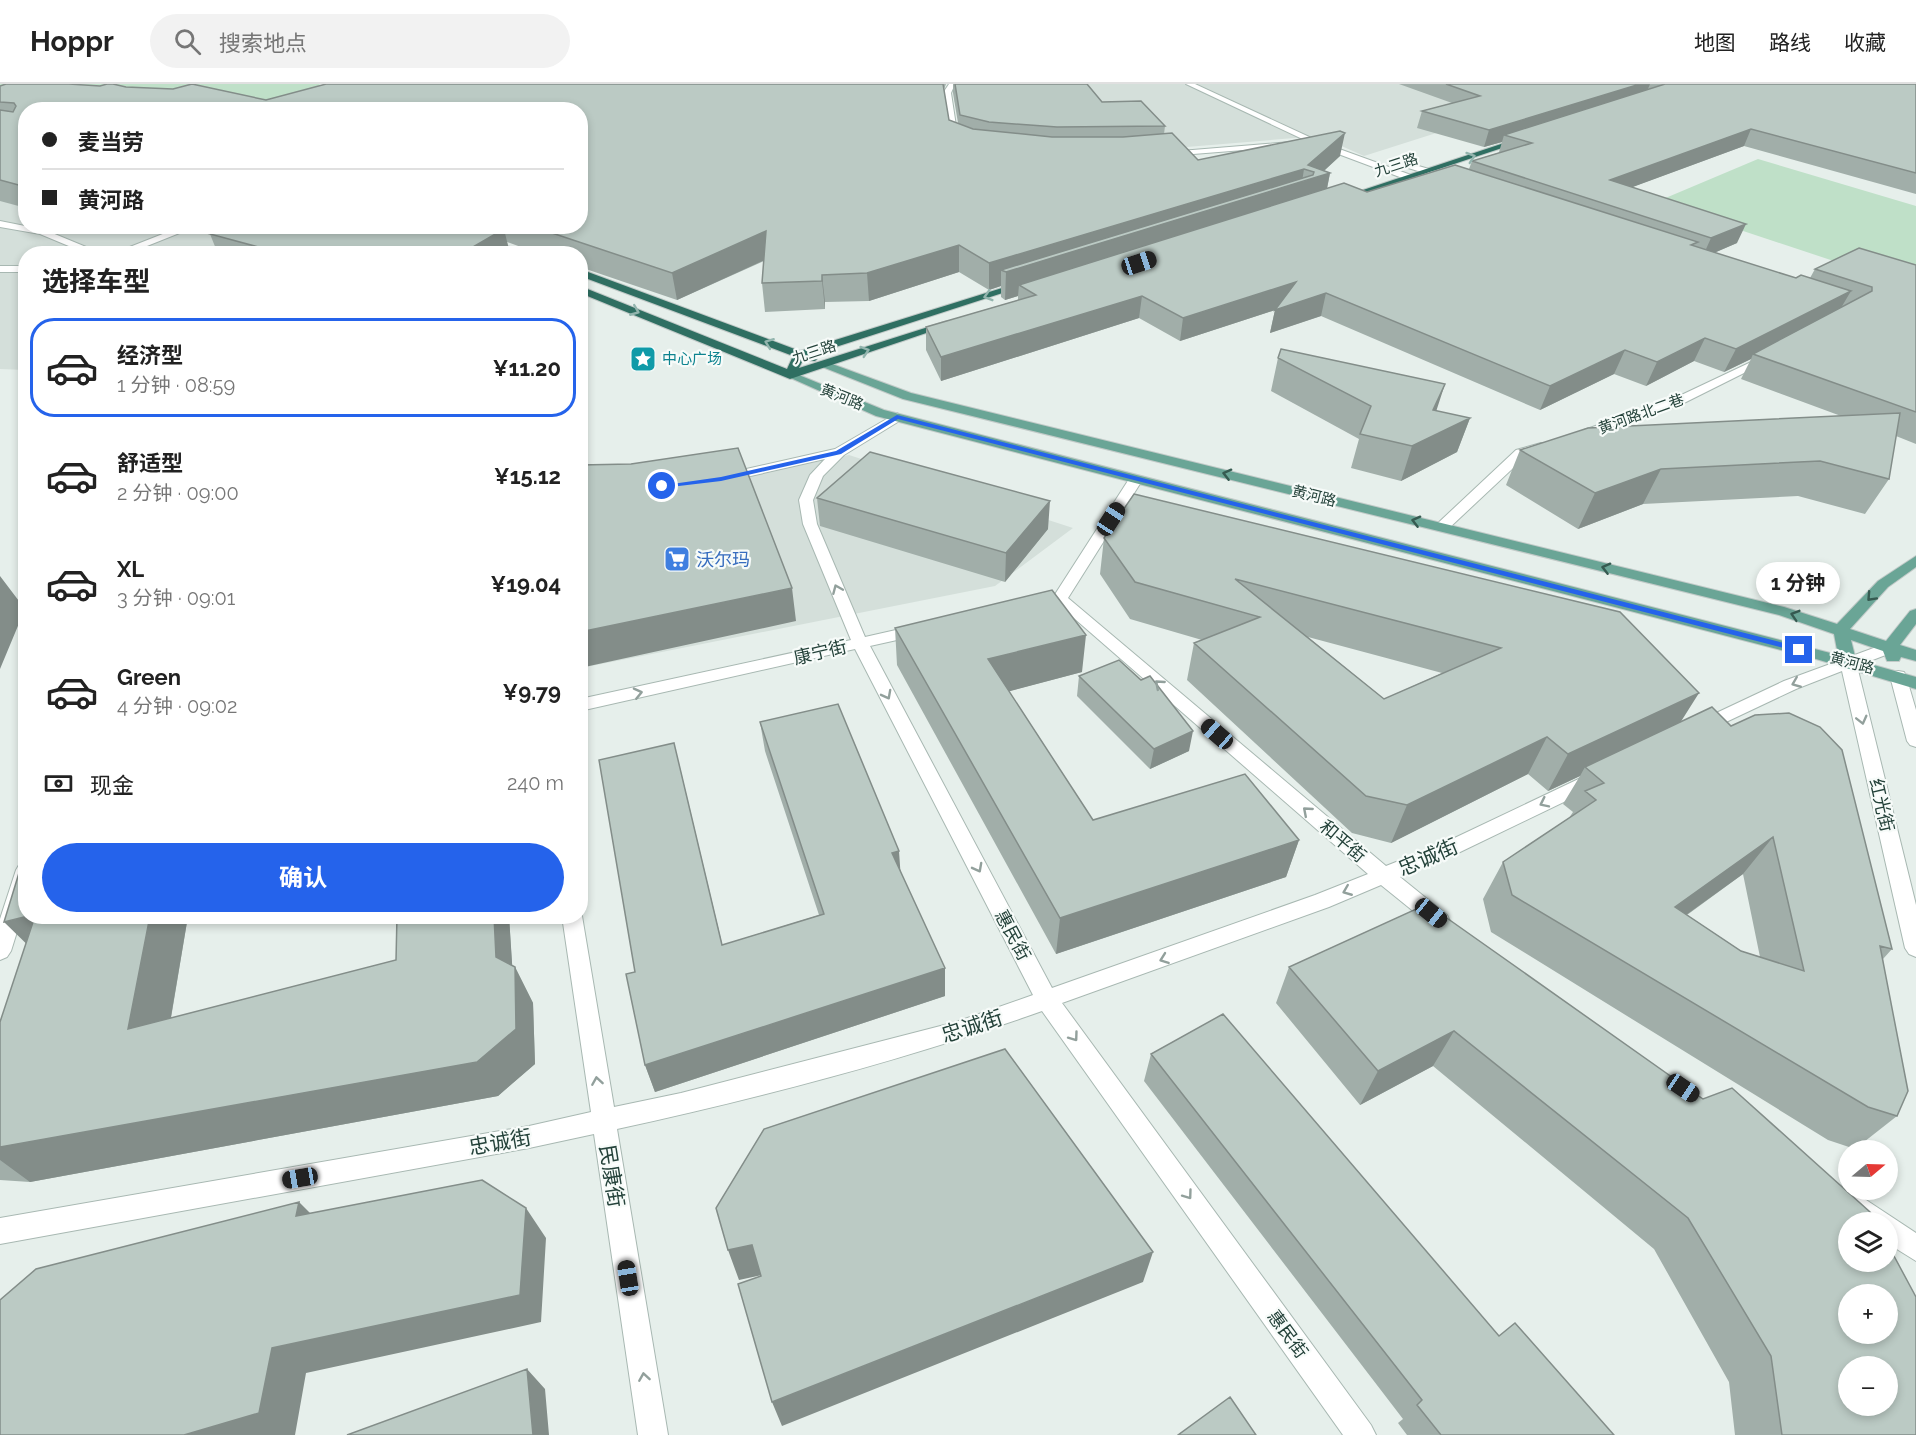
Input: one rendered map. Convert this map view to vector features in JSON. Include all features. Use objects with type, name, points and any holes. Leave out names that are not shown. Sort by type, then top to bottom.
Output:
[{"type":"highway","points":[[1498,136],[1521,129]]},
{"type":"highway","name":"九三路","points":[[1329,202],[1529,138]]},
{"type":"highway","name":"九三路","points":[[1378,174],[1431,158]]},
{"type":"highway","points":[[465,234],[500,246]]},
{"type":"highway","name":"黄河路","points":[[588,275],[824,364]]},
{"type":"highway","name":"九三路","points":[[790,375],[799,355],[1029,283]]},
{"type":"highway","name":"黄河路","points":[[588,292],[790,375]]},
{"type":"highway","name":"九三路","points":[[790,375],[959,321]]},
{"type":"main road","name":"黄河路","points":[[824,364],[907,396],[1784,612],[1916,656]]},
{"type":"main road","name":"黄河路","points":[[790,375],[880,413],[1916,682]]},
{"type":"main road","points":[[1848,663],[1840,629],[1883,584],[1916,560]]},
{"type":"main road","points":[[1898,676],[1890,647],[1916,614]]},
{"type":"street","points":[[952,84],[946,93],[954,141],[964,144]]},
{"type":"street","points":[[1189,84],[1314,141],[1408,177]]},
{"type":"street","points":[[1163,154],[1314,141]]},
{"type":"street","points":[[1408,165],[1461,182]]},
{"type":"street","points":[[0,224],[18,227]]},
{"type":"street","points":[[47,234],[78,246]]},
{"type":"street","points":[[139,246],[171,234]]},
{"type":"street","points":[[0,269],[18,269]]},
{"type":"street","name":"黄河路北二巷","points":[[1577,436],[1634,420],[1710,388],[1781,350]]},
{"type":"street","name":"惠民街","points":[[897,417],[839,452],[817,475],[806,500],[810,524],[860,643],[1047,1000],[1361,1435]]},
{"type":"street","points":[[1442,527],[1521,453],[1555,443]]},
{"type":"street","points":[[710,480],[839,452]]},
{"type":"street","name":"和平街","points":[[1136,478],[1054,600],[1384,876],[1456,932]]},
{"type":"street","name":"康宁街","points":[[588,703],[938,626]]},
{"type":"street","points":[[1684,736],[1790,685],[1890,647]]},
{"type":"street","name":"红光街","points":[[1848,663],[1916,948]]},
{"type":"street","points":[[1898,676],[1916,741]]},
{"type":"street","name":"忠诚街","points":[[0,1232],[529,1137],[681,1104],[956,1032],[1311,905],[1384,876],[1451,848],[1610,772]]},
{"type":"street","points":[[0,951],[18,895]]},
{"type":"street","name":"民康街","points":[[573,924],[653,1435]]},
{"type":"street","points":[[1846,1200],[1864,1212]]},
{"type":"street","points":[[1898,1236],[1916,1248]]},
{"type":"shaded area","points":[[961,84],[1519,84],[1556,95],[1364,156],[1319,136],[1101,154],[976,139],[954,101]]},
{"type":"shaded area","points":[[0,131],[18,132],[18,234],[325,234],[361,246],[18,246],[18,370],[0,369]]},
{"type":"shaded area","points":[[849,455],[1073,528],[995,586],[588,667],[588,472],[752,475]]},
{"type":"green space","points":[[0,84],[320,84],[305,102],[201,102],[0,94]]},
{"type":"green space","points":[[1758,159],[1916,206],[1916,278],[1903,284],[1656,202]]},
{"type":"building","points":[[6,84],[100,86],[113,84],[126,87],[173,89],[192,84],[266,100],[326,84],[943,84],[949,120],[973,129],[1052,137],[1123,137],[1172,133],[1198,160],[1340,131],[1345,133],[1308,165],[1330,173],[1006,272],[1001,270],[1313,175],[1314,172],[1304,169],[989,263],[959,245],[867,273],[822,275],[822,281],[762,283],[766,231],[672,273],[555,234],[588,234],[588,102],[18,102],[18,185],[0,180],[0,110],[13,112],[16,106],[14,103],[0,102],[0,86]]},
{"type":"building","points":[[955,84],[1087,84],[1102,102],[1141,101],[1165,126],[1057,127],[989,122],[960,115]]},
{"type":"building","points":[[1446,84],[1640,84],[1489,130],[1422,111],[1480,96]]},
{"type":"building","points":[[1665,84],[1916,84],[1916,173],[1751,129],[1610,180],[1746,224],[1711,238],[1472,161],[1532,143],[1504,135]]},
{"type":"building","points":[[1455,165],[1698,242],[1691,245],[1796,278],[1801,275],[1851,291],[1736,349],[1705,338],[1657,362],[1625,350],[1550,386],[1326,293],[1275,310],[1296,282],[1183,318],[1142,296],[941,357],[926,327],[1036,295],[1019,285],[1344,183],[1367,192]]},
{"type":"building","points":[[210,234],[495,234],[475,246],[255,246]]},
{"type":"building","points":[[1859,248],[1916,265],[1916,412],[1753,354],[1872,291],[1872,287],[1815,269]]},
{"type":"building","points":[[1281,349],[1445,384],[1433,410],[1470,418],[1412,446],[1360,434],[1371,406],[1278,358]]},
{"type":"building","points":[[1900,413],[1889,479],[1820,461],[1661,469],[1595,493],[1520,450],[1588,428]]},
{"type":"building","name":"沃尔玛","points":[[738,448],[792,588],[588,630],[588,465],[631,464]]},
{"type":"building","points":[[870,452],[1050,501],[1006,553],[817,498]]},
{"type":"building","points":[[1134,494],[1620,612],[1699,693],[1568,754],[1547,737],[1407,805],[1366,796],[1194,643],[1260,617],[1135,582],[1104,538]],"holes":[[[1235,579],[1501,648],[1384,699]]]},
{"type":"building","points":[[1052,590],[1086,635],[988,659],[1093,820],[1245,774],[1299,840],[1060,918],[895,628]]},
{"type":"building","points":[[1119,660],[1141,680],[1150,676],[1193,731],[1154,749],[1079,676]]},
{"type":"building","points":[[838,704],[899,851],[892,853],[945,968],[645,1065],[626,974],[635,972],[599,760],[674,743],[722,945],[824,914],[760,722]]},
{"type":"building","points":[[1712,707],[1731,726],[1755,715],[1789,713],[1820,727],[1842,750],[1892,949],[1880,946],[1908,1091],[1897,1116],[1868,1107],[1512,895],[1503,862],[1596,800],[1585,791],[1604,783],[1585,767]],"holes":[[[1773,837],[1804,971],[1741,951],[1675,907]]]},
{"type":"building","points":[[18,876],[18,918],[4,922]]},
{"type":"building","points":[[1427,904],[1703,1099],[1732,1088],[1838,1183],[1838,1200],[1857,1200],[1870,1212],[1838,1212],[1838,1272],[1898,1272],[1898,1263],[1916,1297],[1916,1435],[1782,1435],[1771,1356],[1688,1218],[1454,1031],[1378,1071],[1289,967]]},
{"type":"building","points":[[32,924],[148,924],[128,1029],[396,960],[397,924],[494,924],[496,957],[515,967],[516,1029],[477,1062],[0,1147],[0,1022]]},
{"type":"building","points":[[1223,1014],[1499,1336],[1515,1323],[1614,1435],[1441,1435],[1417,1405],[1422,1400],[1151,1054]]},
{"type":"building","points":[[1005,1049],[1153,1252],[772,1402],[738,1284],[761,1276],[752,1245],[728,1250],[716,1208],[764,1129]]},
{"type":"building","points":[[482,1180],[526,1208],[520,1295],[272,1348],[259,1413],[184,1435],[0,1435],[0,1300],[36,1269],[299,1202],[296,1216]]},
{"type":"building","points":[[527,1369],[533,1435],[347,1435]]},
{"type":"building","points":[[1230,1397],[1256,1435],[1178,1435]]},
{"type":"place","name":"中心广场","points":[[643,359]]},
{"type":"place","name":"沃尔玛","points":[[677,559]]},
{"type":"route","points":[[662,486],[721,479],[839,452],[897,417],[1799,650]]}]
